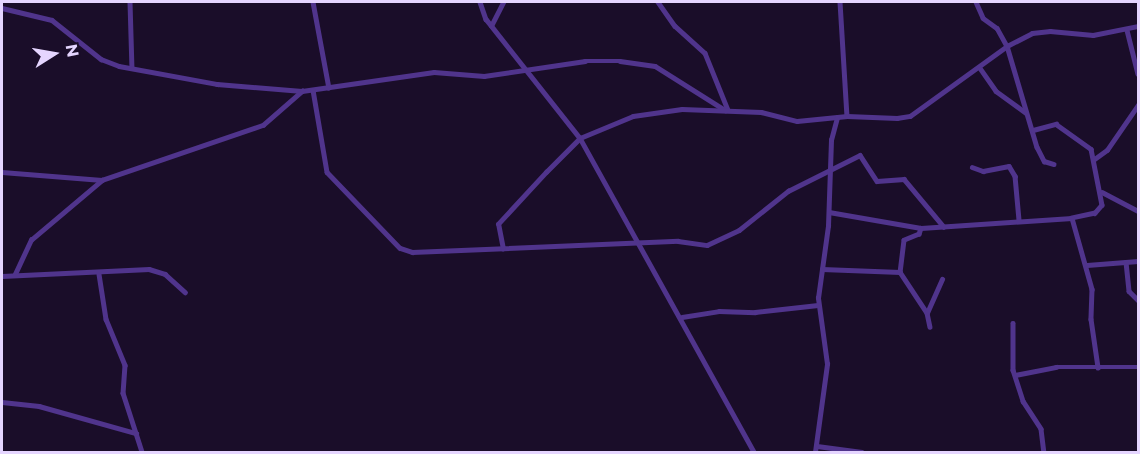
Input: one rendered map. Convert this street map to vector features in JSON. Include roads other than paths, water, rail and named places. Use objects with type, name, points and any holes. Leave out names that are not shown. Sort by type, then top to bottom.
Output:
[{"type":"street","points":[[130,2],[132,68]]},
{"type":"street","points":[[313,2],[329,88]]},
{"type":"street","points":[[480,2],[491,26],[580,138],[682,317],[754,453]]},
{"type":"street","points":[[491,26],[503,2]]},
{"type":"street","points":[[658,2],[675,26],[705,53],[726,110]]},
{"type":"street","points":[[840,2],[847,116]]},
{"type":"street","points":[[976,2],[983,18],[997,28],[1007,46],[1026,112],[1044,161],[1054,164]]},
{"type":"street","points":[[2,8],[52,20],[101,59],[132,68],[218,84],[302,91],[435,72],[484,76],[526,72],[585,61],[642,62],[670,74],[726,110]]},
{"type":"street","points":[[503,249],[498,228],[501,219],[580,138],[633,116],[662,109],[761,112],[797,122],[847,116],[910,116],[980,68],[1007,46],[1032,33],[1050,31],[1093,35],[1138,26]]},
{"type":"street","points":[[1127,30],[1138,74]]},
{"type":"street","points":[[980,68],[996,91],[1026,112]]},
{"type":"street","points":[[313,90],[327,172],[400,248],[412,252],[711,244],[739,230],[788,191],[831,167],[863,157],[877,181],[904,179],[944,227]]},
{"type":"street","points":[[15,274],[31,240],[102,180],[263,125],[302,91]]},
{"type":"street","points":[[1094,160],[1107,150],[1138,105]]},
{"type":"street","points":[[815,453],[827,364],[818,304],[837,118]]},
{"type":"street","points":[[829,212],[921,228],[1072,218],[1099,210],[1102,192],[1094,160],[1085,142],[1056,124],[1033,130]]},
{"type":"street","points":[[972,167],[983,171],[1009,165],[1015,176],[1019,220]]},
{"type":"street","points":[[2,172],[102,180]]},
{"type":"street","points":[[1102,192],[1138,211]]},
{"type":"street","points":[[1072,218],[1087,265],[1098,367]]},
{"type":"street","points":[[921,228],[919,234],[904,240],[900,272],[927,313],[930,327]]},
{"type":"street","points":[[1087,265],[1138,261]]},
{"type":"street","points":[[1126,262],[1129,291],[1138,300]]},
{"type":"street","points":[[822,269],[900,272]]},
{"type":"street","points":[[2,276],[157,271],[185,292]]},
{"type":"street","points":[[99,274],[106,319],[123,357],[123,393],[142,453]]},
{"type":"street","points":[[927,313],[942,279]]},
{"type":"street","points":[[682,317],[719,311],[755,312],[818,304]]},
{"type":"street","points":[[1013,323],[1015,375],[1023,401],[1041,429],[1044,453]]},
{"type":"street","points":[[1015,375],[1056,367],[1138,366]]},
{"type":"street","points":[[2,402],[39,406],[136,433]]},
{"type":"street","points":[[817,446],[862,453]]}]
